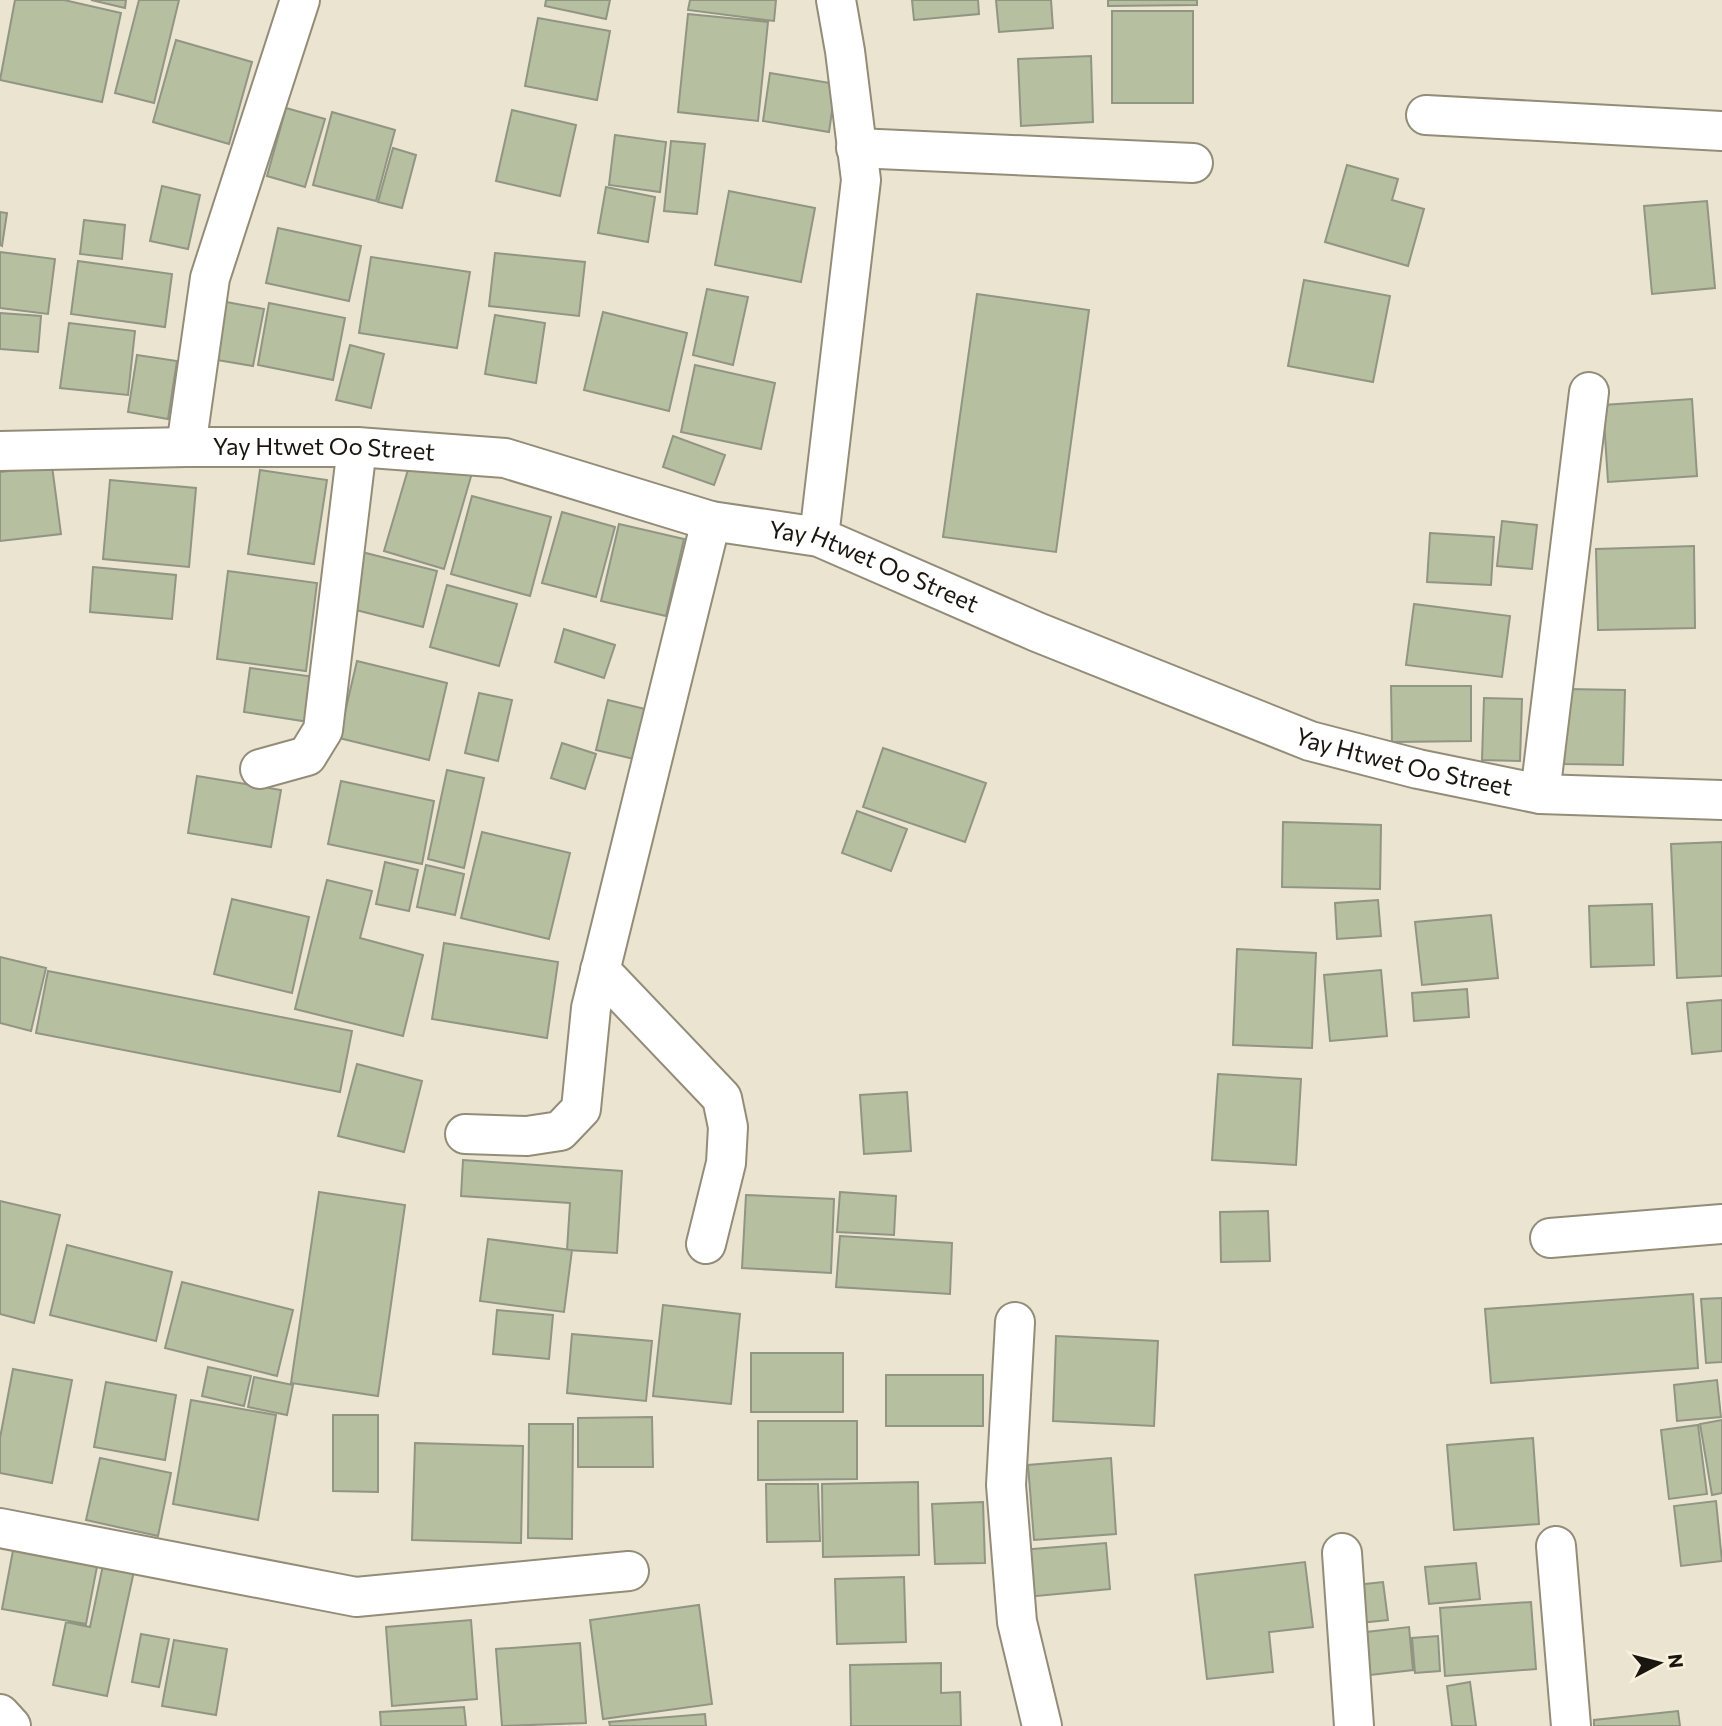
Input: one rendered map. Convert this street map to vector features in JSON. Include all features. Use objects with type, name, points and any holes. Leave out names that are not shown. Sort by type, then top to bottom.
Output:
[{"type":"street","points":[[186,447],[210,278],[300,0]]},
{"type":"street","points":[[819,537],[861,180],[836,0]]},
{"type":"street","points":[[1426,115],[1722,131]]},
{"type":"street","points":[[856,149],[1193,163]]},
{"type":"street","points":[[1540,794],[1589,392]]},
{"type":"street","points":[[260,769],[307,755],[323,730],[358,447]]},
{"type":"street","name":"Yay Htwet Oo Street","points":[[0,451],[358,447],[505,458],[711,521],[819,537],[1037,632],[1310,741],[1419,769],[1540,794],[1722,800]]},
{"type":"street","points":[[464,1134],[527,1136],[560,1131],[581,1108],[591,1008],[711,521]]},
{"type":"street","points":[[600,970],[722,1098],[728,1127],[726,1163],[706,1244]]},
{"type":"street","points":[[1550,1238],[1722,1224]]},
{"type":"street","points":[[1014,1322],[1007,1499],[1017,1622],[1042,1726]]},
{"type":"street","points":[[0,1528],[356,1597],[629,1571]]},
{"type":"street","points":[[1556,1546],[1571,1726]]},
{"type":"street","points":[[1342,1553],[1354,1726]]},
{"type":"street","points":[[0,1714],[11,1726]]},
{"type":"building","points":[[15,0],[64,0],[121,13],[102,102],[0,80]]},
{"type":"building","points":[[91,0],[126,0],[125,8]]},
{"type":"building","points":[[139,0],[179,0],[154,103],[115,93]]},
{"type":"building","points":[[546,0],[610,0],[606,19],[545,6]]},
{"type":"building","points":[[690,0],[776,0],[774,21],[688,10]]},
{"type":"building","points":[[912,0],[978,0],[979,14],[914,20]]},
{"type":"building","points":[[996,0],[1051,0],[1053,28],[999,32]]},
{"type":"building","points":[[1108,0],[1197,0],[1197,5],[1108,6]]},
{"type":"building","points":[[1112,11],[1193,11],[1193,103],[1112,103]]},
{"type":"building","points":[[688,14],[768,22],[758,121],[678,112]]},
{"type":"building","points":[[538,18],[610,31],[597,100],[525,86]]},
{"type":"building","points":[[176,40],[252,62],[229,144],[153,122]]},
{"type":"building","points":[[1091,56],[1093,122],[1021,126],[1018,59]]},
{"type":"building","points":[[770,73],[836,84],[829,132],[763,121]]},
{"type":"building","points":[[286,108],[325,119],[305,187],[267,176]]},
{"type":"building","points":[[512,110],[576,125],[560,196],[496,181]]},
{"type":"building","points":[[332,112],[395,130],[376,201],[313,185]]},
{"type":"building","points":[[615,135],[666,142],[660,192],[609,185]]},
{"type":"building","points":[[671,141],[705,144],[697,214],[664,211]]},
{"type":"building","points":[[393,148],[416,155],[402,208],[378,202]]},
{"type":"building","points":[[1347,165],[1398,179],[1392,200],[1424,209],[1408,266],[1325,242]]},
{"type":"building","points":[[162,186],[200,195],[188,249],[150,241]]},
{"type":"building","points":[[606,187],[655,197],[648,242],[598,233]]},
{"type":"building","points":[[729,191],[815,208],[801,282],[715,265]]},
{"type":"building","points":[[1707,201],[1715,288],[1652,294],[1644,206]]},
{"type":"building","points":[[0,212],[7,213],[2,246],[0,245]]},
{"type":"building","points":[[84,220],[125,225],[122,259],[80,254]]},
{"type":"building","points":[[278,228],[361,246],[349,301],[266,283]]},
{"type":"building","points":[[0,252],[55,259],[48,314],[0,308]]},
{"type":"building","points":[[495,253],[585,262],[579,316],[489,306]]},
{"type":"building","points":[[371,257],[470,272],[457,348],[359,333]]},
{"type":"building","points":[[78,261],[172,274],[165,327],[71,314]]},
{"type":"building","points":[[1304,280],[1390,296],[1373,382],[1288,366]]},
{"type":"building","points":[[707,289],[748,297],[733,365],[693,355]]},
{"type":"building","points":[[977,294],[1089,310],[1056,552],[943,537]]},
{"type":"building","points":[[221,301],[264,309],[253,366],[211,359]]},
{"type":"building","points":[[269,303],[345,318],[333,380],[258,365]]},
{"type":"building","points":[[603,312],[687,333],[669,411],[584,390]]},
{"type":"building","points":[[0,313],[41,316],[38,352],[0,349]]},
{"type":"building","points":[[495,315],[545,323],[536,383],[485,374]]},
{"type":"building","points":[[69,323],[135,331],[128,395],[60,388]]},
{"type":"building","points":[[350,345],[384,354],[371,408],[336,400]]},
{"type":"building","points":[[137,355],[177,361],[168,419],[128,412]]},
{"type":"building","points":[[695,365],[775,383],[761,449],[681,432]]},
{"type":"building","points":[[1692,399],[1697,476],[1608,482],[1603,405]]},
{"type":"building","points":[[673,436],[725,455],[714,485],[663,467]]},
{"type":"building","points":[[412,456],[472,473],[444,569],[384,551]]},
{"type":"building","points":[[52,466],[61,534],[0,541],[0,472]]},
{"type":"building","points":[[260,470],[327,480],[314,564],[248,554]]},
{"type":"building","points":[[110,480],[196,488],[189,567],[103,559]]},
{"type":"building","points":[[472,496],[551,517],[530,596],[451,574]]},
{"type":"building","points":[[562,512],[615,527],[596,597],[542,583]]},
{"type":"building","points":[[1502,521],[1537,525],[1532,569],[1497,566]]},
{"type":"building","points":[[619,524],[684,539],[666,616],[601,601]]},
{"type":"building","points":[[1430,533],[1494,537],[1491,585],[1427,582]]},
{"type":"building","points":[[1694,546],[1695,628],[1598,630],[1596,549]]},
{"type":"building","points":[[354,550],[437,571],[423,627],[340,606]]},
{"type":"building","points":[[93,567],[176,575],[172,619],[90,612]]},
{"type":"building","points":[[228,571],[317,583],[306,671],[217,659]]},
{"type":"building","points":[[447,585],[517,604],[499,666],[430,647]]},
{"type":"building","points":[[1414,604],[1510,616],[1502,677],[1406,665]]},
{"type":"building","points":[[564,629],[615,645],[604,678],[555,662]]},
{"type":"building","points":[[357,661],[447,683],[429,760],[339,738]]},
{"type":"building","points":[[250,668],[315,677],[309,722],[244,712]]},
{"type":"building","points":[[1391,686],[1471,686],[1471,741],[1392,742]]},
{"type":"building","points":[[1566,689],[1625,690],[1623,765],[1564,764]]},
{"type":"building","points":[[479,693],[512,700],[498,761],[465,753]]},
{"type":"building","points":[[1484,698],[1522,699],[1520,761],[1482,760]]},
{"type":"building","points":[[608,700],[645,709],[634,759],[596,750]]},
{"type":"building","points":[[562,743],[596,754],[585,789],[551,778]]},
{"type":"building","points":[[883,748],[986,783],[965,842],[863,807]]},
{"type":"building","points":[[447,770],[484,778],[464,868],[428,859]]},
{"type":"building","points":[[197,776],[281,790],[271,847],[188,833]]},
{"type":"building","points":[[341,781],[434,801],[422,864],[328,844]]},
{"type":"building","points":[[857,811],[907,829],[891,871],[842,853]]},
{"type":"building","points":[[1283,822],[1381,825],[1380,889],[1282,887]]},
{"type":"building","points":[[482,832],[570,853],[549,939],[461,918]]},
{"type":"building","points":[[1722,842],[1722,976],[1677,978],[1671,844]]},
{"type":"building","points":[[385,862],[418,870],[409,911],[376,904]]},
{"type":"building","points":[[426,865],[464,874],[455,915],[417,907]]},
{"type":"building","points":[[327,880],[372,891],[360,938],[423,955],[403,1036],[295,1009]]},
{"type":"building","points":[[232,899],[309,917],[292,993],[214,974]]},
{"type":"building","points":[[1378,900],[1381,936],[1337,939],[1335,903]]},
{"type":"building","points":[[1652,904],[1654,965],[1591,967],[1589,906]]},
{"type":"building","points":[[1491,915],[1498,978],[1422,985],[1415,922]]},
{"type":"building","points":[[444,943],[558,962],[547,1038],[432,1019]]},
{"type":"building","points":[[1237,949],[1316,953],[1312,1048],[1233,1045]]},
{"type":"building","points":[[0,957],[46,968],[31,1031],[0,1023]]},
{"type":"building","points":[[1381,970],[1387,1036],[1330,1041],[1324,975]]},
{"type":"building","points":[[48,971],[352,1031],[340,1092],[36,1033]]},
{"type":"building","points":[[1467,989],[1469,1017],[1414,1021],[1412,993]]},
{"type":"building","points":[[1722,1000],[1722,1051],[1692,1054],[1687,1003]]},
{"type":"building","points":[[357,1064],[422,1081],[404,1152],[338,1136]]},
{"type":"building","points":[[1218,1074],[1301,1079],[1296,1165],[1212,1160]]},
{"type":"building","points":[[907,1092],[911,1151],[864,1154],[860,1095]]},
{"type":"building","points":[[463,1160],[622,1171],[617,1253],[567,1250],[570,1203],[461,1196]]},
{"type":"building","points":[[319,1192],[405,1205],[378,1396],[291,1383]]},
{"type":"building","points":[[840,1192],[896,1196],[894,1235],[837,1232]]},
{"type":"building","points":[[746,1195],[834,1199],[831,1273],[742,1268]]},
{"type":"building","points":[[0,1201],[60,1215],[34,1323],[0,1314]]},
{"type":"building","points":[[1268,1211],[1270,1261],[1221,1262],[1220,1212]]},
{"type":"building","points":[[840,1236],[952,1243],[950,1294],[836,1287]]},
{"type":"building","points":[[488,1239],[572,1250],[564,1312],[480,1301]]},
{"type":"building","points":[[67,1245],[172,1272],[156,1341],[50,1315]]},
{"type":"building","points":[[182,1282],[293,1310],[277,1376],[165,1348]]},
{"type":"building","points":[[1693,1294],[1698,1368],[1491,1383],[1485,1309]]},
{"type":"building","points":[[1722,1298],[1722,1362],[1706,1363],[1701,1299]]},
{"type":"building","points":[[663,1305],[740,1314],[731,1404],[653,1396]]},
{"type":"building","points":[[497,1310],[553,1315],[549,1359],[493,1354]]},
{"type":"building","points":[[572,1334],[652,1341],[646,1401],[567,1393]]},
{"type":"building","points":[[1056,1336],[1158,1341],[1154,1426],[1053,1421]]},
{"type":"building","points":[[751,1353],[843,1353],[843,1412],[751,1412]]},
{"type":"building","points":[[208,1367],[251,1376],[244,1406],[202,1396]]},
{"type":"building","points":[[13,1369],[72,1380],[52,1483],[0,1473],[0,1438]]},
{"type":"building","points":[[886,1375],[983,1375],[983,1426],[886,1426]]},
{"type":"building","points":[[254,1377],[293,1385],[287,1415],[248,1407]]},
{"type":"building","points":[[1717,1380],[1721,1417],[1677,1421],[1674,1385]]},
{"type":"building","points":[[106,1382],[176,1395],[165,1460],[94,1447]]},
{"type":"building","points":[[191,1400],[276,1415],[258,1520],[173,1504]]},
{"type":"building","points":[[333,1415],[378,1415],[378,1492],[333,1491]]},
{"type":"building","points":[[652,1417],[653,1467],[578,1467],[578,1418]]},
{"type":"building","points":[[1722,1420],[1722,1493],[1712,1495],[1700,1424]]},
{"type":"building","points":[[758,1421],[857,1421],[857,1479],[758,1480]]},
{"type":"building","points":[[529,1424],[573,1424],[572,1539],[528,1538]]},
{"type":"building","points":[[1698,1425],[1707,1494],[1669,1499],[1661,1430]]},
{"type":"building","points":[[1533,1438],[1539,1524],[1454,1530],[1447,1445]]},
{"type":"building","points":[[415,1443],[523,1446],[521,1543],[412,1540]]},
{"type":"building","points":[[100,1458],[171,1473],[158,1536],[86,1520]]},
{"type":"building","points":[[1111,1458],[1116,1534],[1034,1540],[1028,1465]]},
{"type":"building","points":[[918,1482],[919,1555],[823,1557],[822,1484]]},
{"type":"building","points":[[766,1484],[818,1484],[820,1541],[767,1542]]},
{"type":"building","points":[[1716,1501],[1722,1561],[1681,1566],[1674,1506]]},
{"type":"building","points":[[983,1502],[985,1563],[935,1564],[932,1504]]},
{"type":"building","points":[[15,1540],[99,1556],[86,1624],[2,1609]]},
{"type":"building","points":[[1106,1543],[1110,1589],[1026,1597],[1021,1550]]},
{"type":"building","points":[[1305,1562],[1313,1627],[1269,1632],[1273,1672],[1207,1679],[1195,1575]]},
{"type":"building","points":[[1476,1563],[1480,1599],[1429,1604],[1425,1567]]},
{"type":"building","points":[[103,1565],[134,1571],[107,1696],[53,1685],[66,1622],[90,1627]]},
{"type":"building","points":[[904,1577],[906,1642],[837,1644],[835,1579]]},
{"type":"building","points":[[1383,1582],[1388,1620],[1350,1624],[1346,1586]]},
{"type":"building","points":[[1531,1602],[1536,1669],[1445,1676],[1440,1608]]},
{"type":"building","points":[[699,1605],[712,1704],[603,1719],[590,1620]]},
{"type":"building","points":[[471,1620],[477,1699],[392,1706],[386,1627]]},
{"type":"building","points":[[1409,1627],[1413,1670],[1353,1677],[1349,1634]]},
{"type":"building","points":[[141,1634],[169,1639],[159,1687],[132,1682]]},
{"type":"building","points":[[1438,1636],[1440,1671],[1415,1673],[1412,1638]]},
{"type":"building","points":[[174,1640],[227,1649],[216,1715],[162,1706]]},
{"type":"building","points":[[580,1643],[586,1723],[502,1726],[496,1649]]},
{"type":"building","points":[[941,1663],[941,1693],[960,1692],[961,1726],[851,1726],[850,1665]]},
{"type":"building","points":[[1470,1682],[1476,1726],[1452,1726],[1447,1686]]},
{"type":"building","points":[[464,1707],[466,1726],[381,1726],[380,1712]]},
{"type":"building","points":[[1678,1711],[1680,1726],[1594,1726],[1594,1720]]},
{"type":"building","points":[[705,1714],[706,1726],[610,1726],[609,1722]]}]
